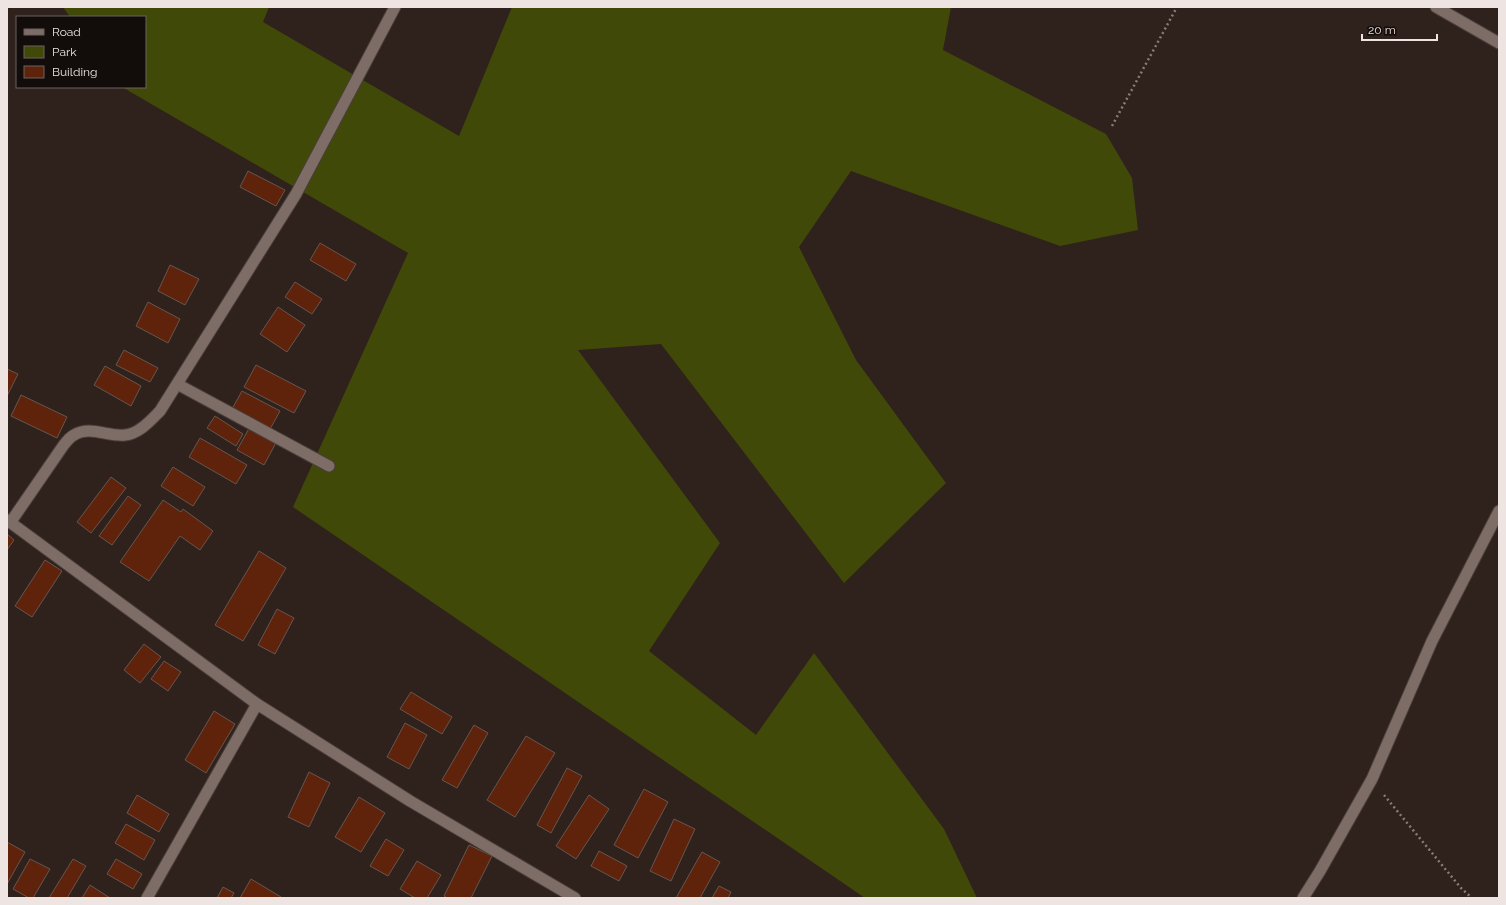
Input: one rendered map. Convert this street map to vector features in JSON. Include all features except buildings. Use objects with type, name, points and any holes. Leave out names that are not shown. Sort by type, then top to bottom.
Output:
[{"type":"street","points":[[395,7],[296,194],[160,411],[144,426],[127,435],[110,435],[87,430],[74,435],[63,446],[9,522],[257,704],[410,801],[575,898]]},
{"type":"street","points":[[1436,7],[1499,44]]},
{"type":"street","points":[[177,384],[329,466]]},
{"type":"street","points":[[1304,898],[1372,779],[1432,641],[1499,511]]},
{"type":"street","points":[[147,898],[257,704]]},
{"type":"path","points":[[1112,126],[1177,7]]},
{"type":"path","points":[[1372,779],[1461,888],[1472,898]]},
{"type":"green space","points":[[63,7],[269,7],[263,22],[459,136],[512,7],[951,7],[943,50],[1106,134],[1132,178],[1138,230],[1060,246],[851,171],[799,247],[856,360],[946,483],[844,583],[661,344],[578,350],[720,543],[649,651],[756,735],[814,653],[944,829],[977,898],[865,898],[293,507],[408,253],[124,88],[146,88],[146,16],[69,16]]}]
